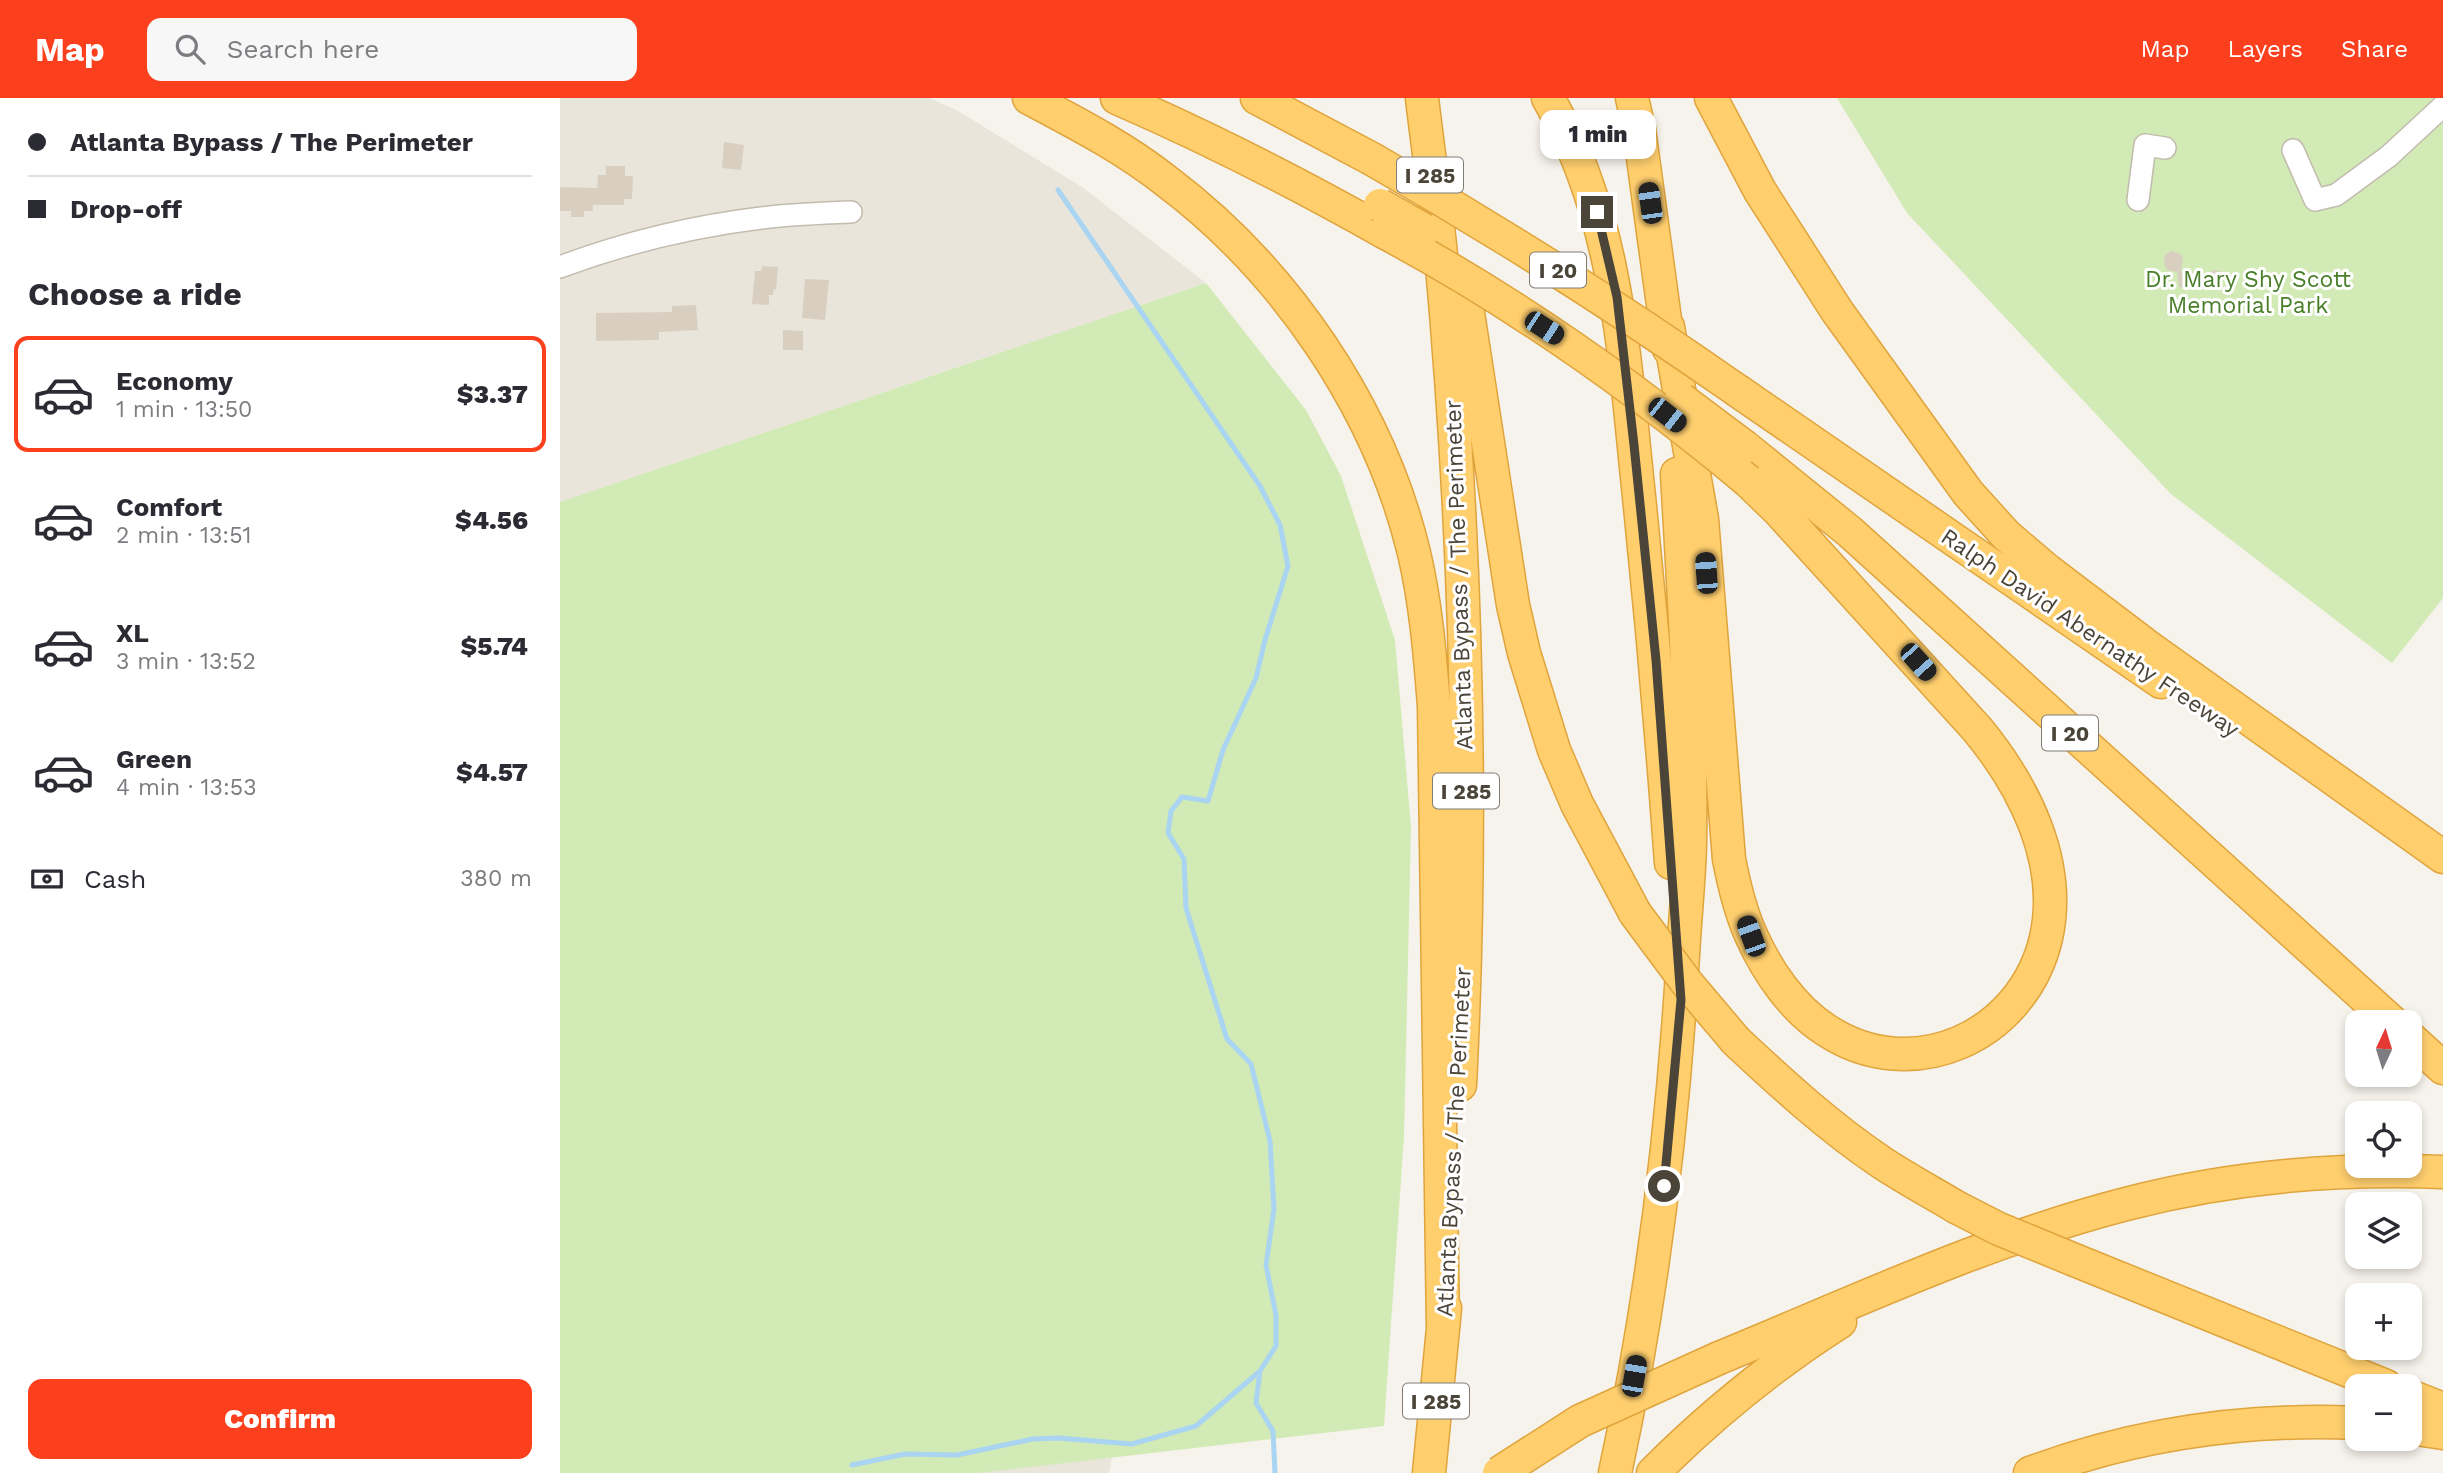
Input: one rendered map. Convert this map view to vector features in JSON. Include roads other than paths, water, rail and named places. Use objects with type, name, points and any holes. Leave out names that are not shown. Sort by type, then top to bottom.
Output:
[{"type":"highway","points":[[1029,98],[1133,156],[1166,180],[1213,220],[1259,268],[1294,310],[1342,379],[1389,474],[1400,506],[1414,554],[1426,614],[1434,706],[1443,1330]]},
{"type":"highway","points":[[1117,98],[1295,182],[1382,218],[1651,403],[1748,481],[1779,511],[1977,729],[2005,765],[2033,820],[2045,862],[2049,900],[2045,940],[2035,967],[2019,997],[1997,1020],[1970,1038],[1940,1051],[1905,1054],[1882,1052],[1858,1046],[1826,1031],[1813,1021],[1783,988],[1764,960],[1737,899],[1729,859],[1702,519],[1668,327],[1639,129],[1632,98]]},
{"type":"highway","name":"I 20","points":[[1168,98],[1262,142],[1382,218],[1475,260],[1669,390],[1745,447],[1850,532],[2379,1010]]},
{"type":"highway","name":"Ralph David Abernathy Freeway","points":[[1257,98],[1372,159],[1540,259],[1643,325],[2443,874]]},
{"type":"highway","name":"Atlanta Bypass / The Perimeter","points":[[1422,98],[1441,252],[1459,507],[1466,762],[1462,1048],[1454,1189],[1429,1473]]},
{"type":"highway","points":[[1548,98],[1583,173],[1597,212],[1617,297],[1656,660],[1681,1000]]},
{"type":"highway","points":[[1710,98],[1760,191],[1837,311],[1968,493],[2006,535],[2047,570],[2147,646],[2443,857]]},
{"type":"highway","points":[[1441,252],[1468,313],[1513,605],[1537,701],[1554,750],[1603,857],[1635,913],[1686,983],[1736,1041],[1828,1123],[1881,1162],[1956,1206],[1999,1229],[2356,1374]]},
{"type":"highway","points":[[1615,1473],[1661,1213],[1681,1000],[1690,845],[1689,728],[1668,327]]},
{"type":"highway","points":[[2422,1049],[2443,1068]]},
{"type":"highway","points":[[1499,1473],[1580,1421],[1719,1359],[1936,1269],[2055,1224],[2172,1193],[2231,1183],[2302,1175],[2443,1172]]},
{"type":"highway","points":[[1661,1465],[1743,1393],[1832,1327],[1936,1269]]},
{"type":"highway","points":[[2422,1401],[2443,1409]]},
{"type":"highway","points":[[2030,1473],[2107,1447],[2194,1430],[2283,1422],[2345,1423]]},
{"type":"highway","points":[[2422,1430],[2443,1433]]},
{"type":"street","points":[[2293,150],[2315,200],[2336,195],[2389,156],[2443,106]]},
{"type":"street","points":[[2138,200],[2145,145],[2165,148]]},
{"type":"street","points":[[560,267],[599,253],[707,226],[770,217],[851,212]]},
{"type":"waterway","points":[[852,1465],[905,1454],[957,1455],[1033,1439],[1058,1438],[1132,1444],[1196,1426],[1260,1371],[1276,1346],[1276,1315],[1266,1265],[1274,1209],[1270,1141],[1251,1064],[1227,1039],[1186,908],[1184,859],[1168,833],[1171,811],[1182,797],[1208,801],[1223,750],[1256,678],[1288,566],[1280,525],[1260,486],[1058,190]]},
{"type":"waterway","points":[[1260,1371],[1256,1403],[1273,1431],[1275,1473]]},
{"type":"park label","name":"Dr. Mary Shy Scott Memorial Park","points":[[2248,292]]}]
